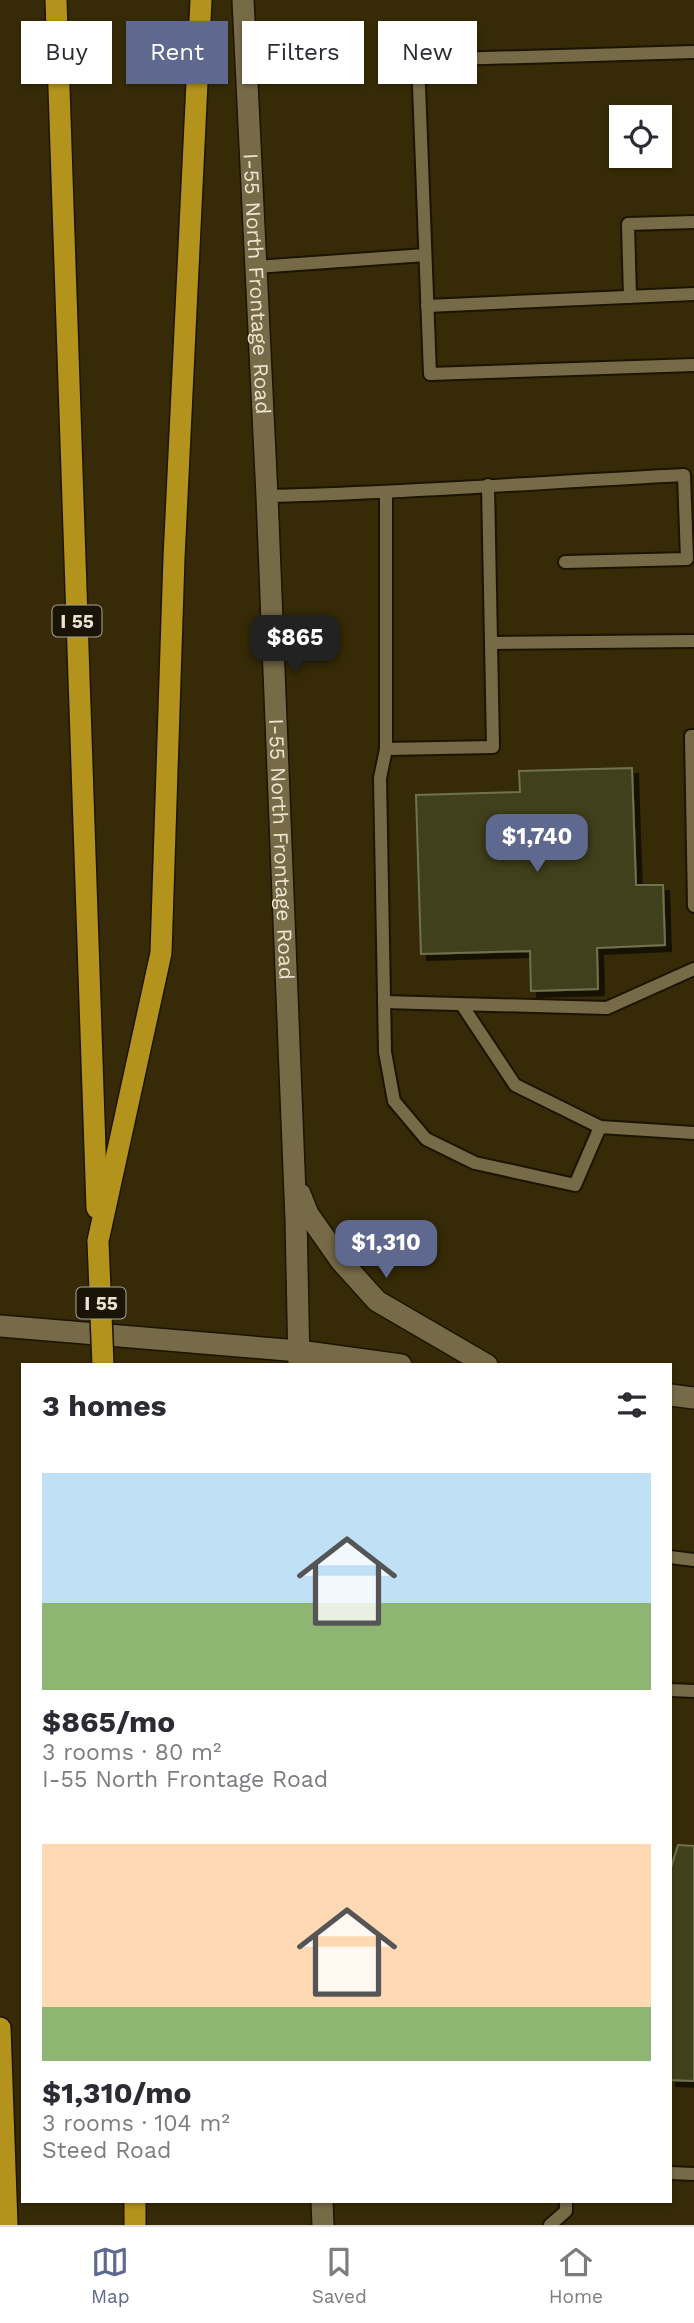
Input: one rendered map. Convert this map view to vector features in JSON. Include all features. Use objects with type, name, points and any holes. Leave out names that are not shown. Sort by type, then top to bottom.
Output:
[{"type":"highway","name":"I 55","points":[[56,0],[103,1363]]},
{"type":"highway","points":[[99,1241],[161,953],[174,558],[201,0]]},
{"type":"highway","points":[[0,2028],[7,2225]]},
{"type":"highway","points":[[135,2203],[135,2225]]},
{"type":"street","name":"I-55 North Frontage Road","points":[[243,0],[267,496],[299,1358]]},
{"type":"street","points":[[294,1181],[315,1223],[341,1261],[377,1301],[484,1363]]},
{"type":"street","points":[[0,1326],[299,1358],[372,1363]]},
{"type":"street","points":[[672,1395],[694,1398]]},
{"type":"street","points":[[322,2203],[323,2225]]},
{"type":"lane","points":[[694,52],[418,60],[430,374],[694,365]]},
{"type":"lane","points":[[630,297],[628,224],[694,222]]},
{"type":"lane","points":[[256,267],[425,255]]},
{"type":"lane","points":[[427,306],[694,294]]},
{"type":"lane","points":[[267,496],[386,493],[684,475],[687,559],[565,562]]},
{"type":"lane","points":[[386,749],[493,747],[488,485]]},
{"type":"lane","points":[[386,493],[386,749],[380,778],[385,1052],[394,1101],[426,1139],[475,1163],[575,1185],[600,1127]]},
{"type":"lane","points":[[491,643],[694,641]]},
{"type":"lane","points":[[694,736],[691,736],[694,906]]},
{"type":"lane","points":[[384,1002],[607,1008],[694,969]]},
{"type":"lane","points":[[462,1004],[515,1085],[600,1127],[694,1133]]},
{"type":"lane","points":[[672,1557],[694,1560]]},
{"type":"lane","points":[[672,1690],[694,1691]]},
{"type":"lane","points":[[672,2172],[694,2174]]},
{"type":"lane","points":[[550,2225],[566,2211],[566,2203]]},
{"type":"building","points":[[632,768],[636,885],[663,885],[665,945],[597,948],[598,989],[531,991],[530,951],[421,954],[416,795],[520,792],[519,771]]},
{"type":"building","points":[[678,1845],[694,1846],[694,2081],[672,2080],[672,1864]]}]
